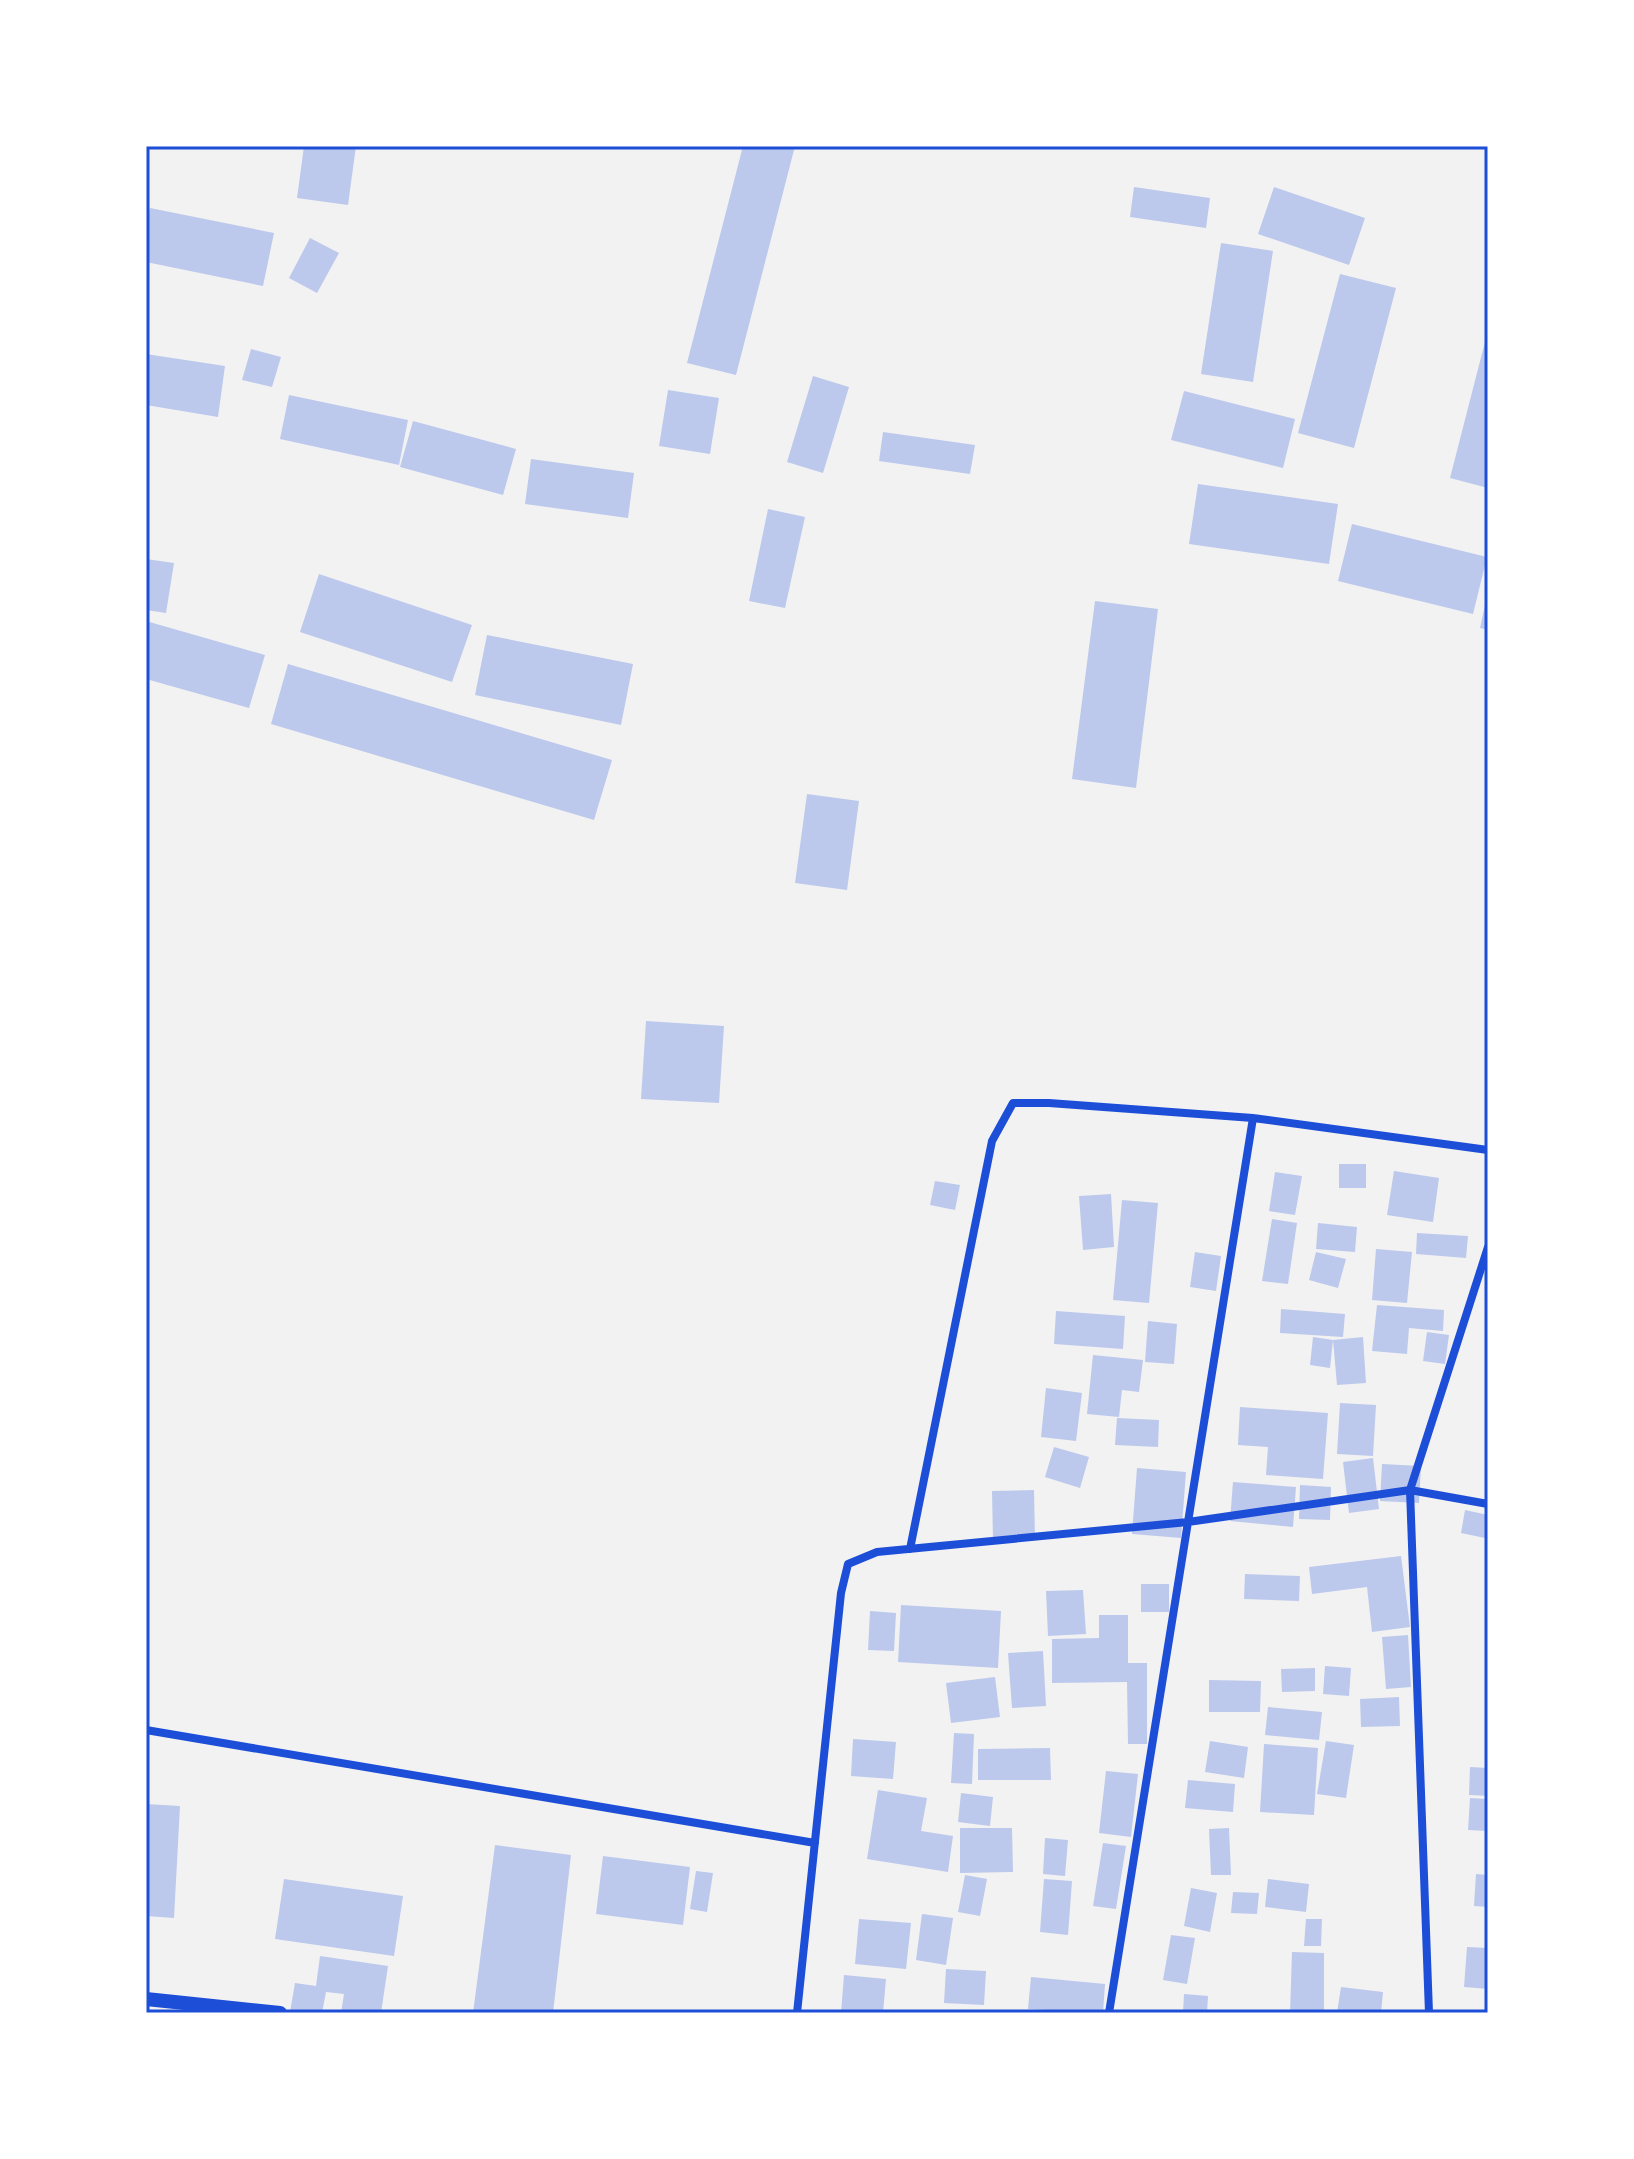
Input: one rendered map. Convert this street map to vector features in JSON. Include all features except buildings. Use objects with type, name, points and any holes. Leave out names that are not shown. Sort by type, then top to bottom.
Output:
[{"type":"street","points":[[910,1549],[992,1141],[1013,1103],[1253,1118],[1488,1150]]},
{"type":"street","points":[[1109,2013],[1253,1118]]},
{"type":"street","points":[[1429,2013],[1410,1490],[1488,1247]]},
{"type":"street","points":[[797,2013],[841,1593],[848,1564],[877,1552],[1188,1522],[1410,1490],[1488,1504]]},
{"type":"street","points":[[146,1730],[815,1843]]},
{"type":"street","points":[[146,1999],[280,2013]]}]
